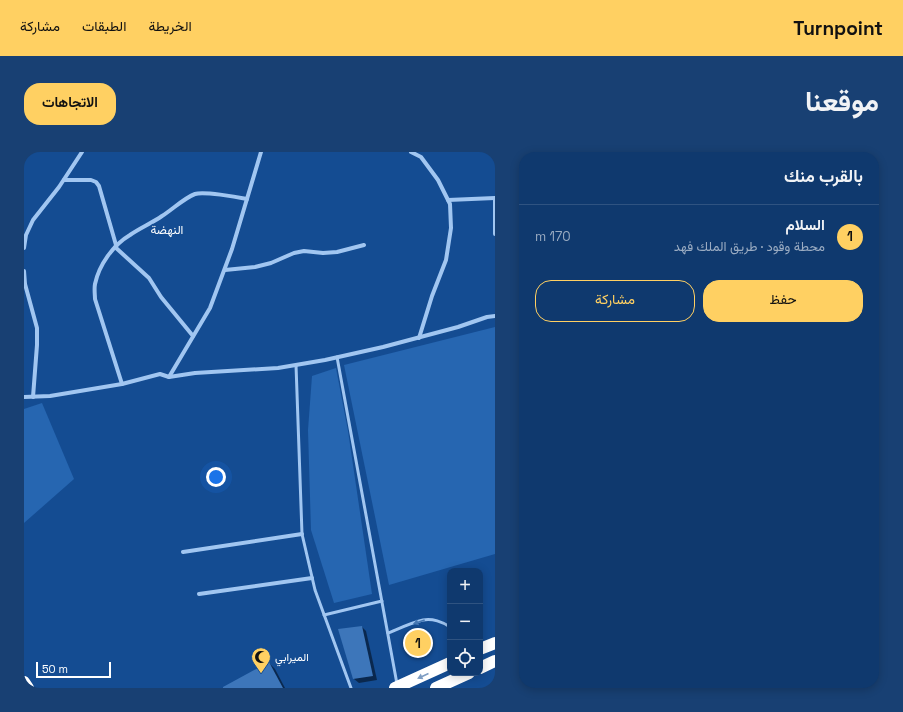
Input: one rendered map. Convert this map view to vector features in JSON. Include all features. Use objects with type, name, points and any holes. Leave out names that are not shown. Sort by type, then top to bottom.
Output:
[{"type":"highway","points":[[483,648],[495,643]]},
{"type":"highway","points":[[483,667],[495,661]]},
{"type":"highway","points":[[396,688],[447,664]]},
{"type":"highway","points":[[436,688],[462,676]]},
{"type":"highway","points":[[24,682],[28,688]]},
{"type":"street","points":[[24,248],[26,235],[33,220],[60,187],[82,152]]},
{"type":"street","points":[[169,377],[210,308],[232,250],[261,152]]},
{"type":"street","points":[[410,152],[421,158],[438,180],[450,204],[451,228],[446,260],[432,296],[419,338]]},
{"type":"street","points":[[64,180],[91,180],[96,182],[99,186],[116,246],[149,278],[161,297],[193,336]]},
{"type":"street","points":[[122,384],[96,300],[95,285],[102,265],[116,246],[130,235],[169,212],[185,199],[196,194],[247,198]]},
{"type":"street","points":[[448,200],[495,199],[495,234]]},
{"type":"street","points":[[225,270],[255,268],[294,253],[304,251],[323,253],[337,252],[364,245]]},
{"type":"street","points":[[24,271],[25,284],[37,328],[38,345],[33,397]]},
{"type":"street","points":[[24,398],[50,396],[122,384],[160,374],[169,377],[195,373],[278,368],[296,365],[383,347],[495,316]]},
{"type":"street","points":[[183,552],[302,534]]},
{"type":"street","points":[[199,594],[312,578]]},
{"type":"lane","points":[[337,357],[388,634],[396,688]]},
{"type":"lane","points":[[296,365],[302,534],[315,590],[351,688]]},
{"type":"lane","points":[[324,615],[382,601]]},
{"type":"lane","points":[[388,634],[424,619],[434,620],[447,625]]},
{"type":"shaded area","points":[[495,327],[495,554],[389,585],[344,365]]},
{"type":"shaded area","points":[[336,368],[348,431],[372,594],[334,603],[311,530],[308,430],[312,376]]},
{"type":"shaded area","points":[[42,403],[74,479],[24,523],[24,409]]},
{"type":"building","points":[[362,626],[373,676],[353,679],[338,629]]},
{"type":"building","name":"الميرابي","points":[[269,662],[283,688],[223,688],[223,687]]},
{"type":"place","name":"السلام","points":[[418,643]]},
{"type":"place","name":"الميرابي","points":[[261,674]]},
{"type":"district","name":"النهضة","points":[[167,230]]}]
